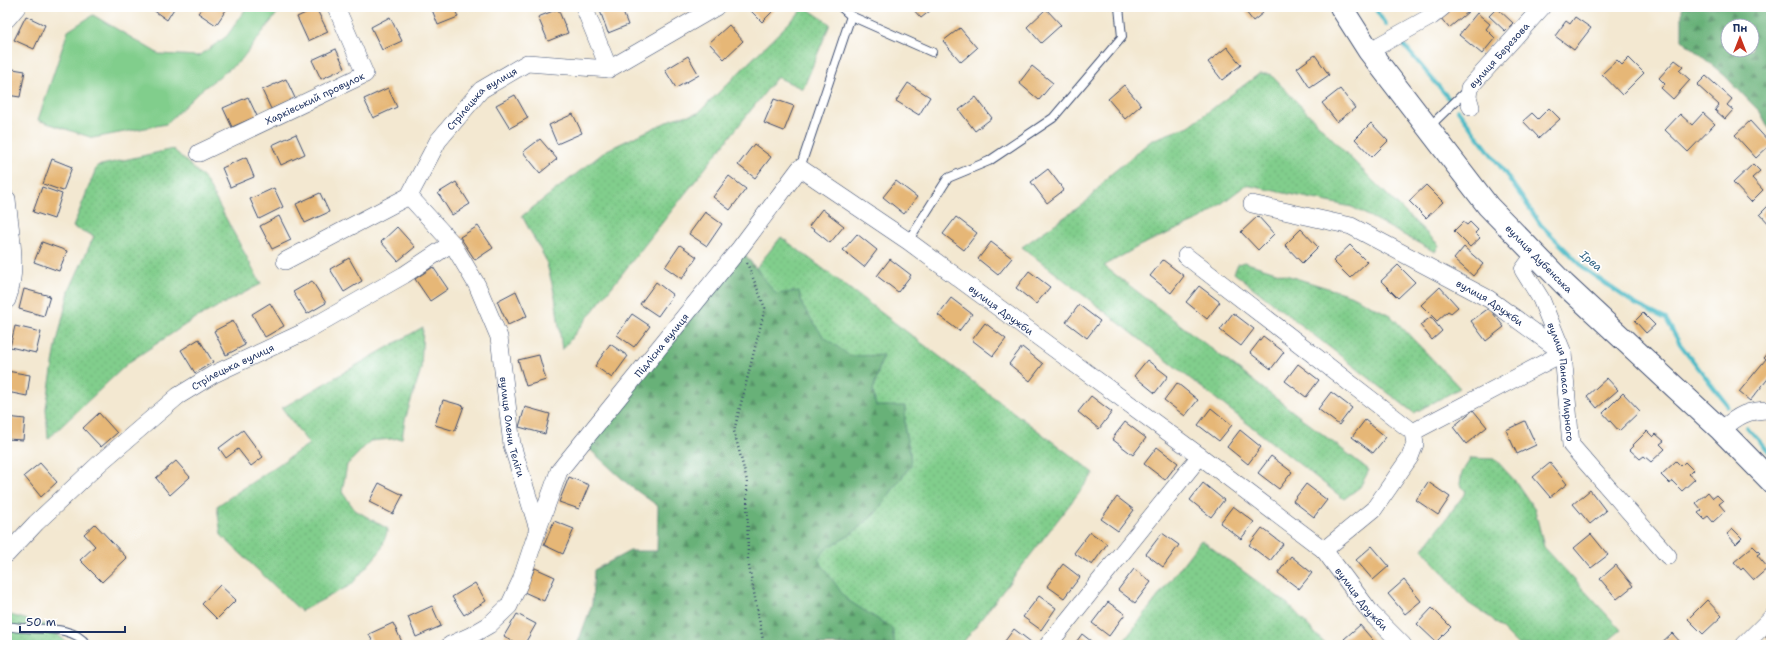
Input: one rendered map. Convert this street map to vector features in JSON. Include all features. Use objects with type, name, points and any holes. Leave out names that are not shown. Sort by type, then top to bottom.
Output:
[{"type":"main road","name":"вулиця Дубенська","points":[[1341,7],[1369,51],[1488,206],[1534,255],[1721,430],[1771,481]]},
{"type":"street","points":[[7,19],[17,7]]},
{"type":"street","name":"Харківський провулок","points":[[199,153],[365,74],[336,7]]},
{"type":"street","points":[[584,7],[609,70],[716,7]]},
{"type":"street","points":[[1369,51],[1432,16],[1443,7]]},
{"type":"street","name":"вулиця Березова","points":[[1471,107],[1468,97],[1469,88],[1542,7]]},
{"type":"street","name":"Стрілецька вулиця","points":[[409,196],[438,141],[481,90],[527,63],[609,70]]},
{"type":"street","name":"вулиця Дружби","points":[[800,168],[908,241],[1200,456],[1324,550],[1370,613],[1403,645]]},
{"type":"street","name":"Підлісна вулиця","points":[[538,529],[559,472],[740,248],[800,168]]},
{"type":"street","points":[[285,261],[409,196]]},
{"type":"street","name":"вулиця Олени Теліги","points":[[409,196],[452,243],[477,285],[499,337],[512,445],[538,529]]},
{"type":"street","points":[[7,199],[13,260],[12,286],[7,300]]},
{"type":"street","name":"вулиця Дружби","points":[[1252,204],[1351,226],[1490,299],[1563,353]]},
{"type":"street","name":"Стрілецька вулиця","points":[[7,554],[36,523],[102,462],[178,396],[214,374],[302,333],[404,275],[452,243]]},
{"type":"street","name":"вулиця Панаса Мирного","points":[[1534,255],[1523,270],[1541,299],[1563,353],[1571,445],[1668,556]]},
{"type":"street","points":[[1186,256],[1413,432],[1415,444],[1410,457],[1374,509],[1324,550]]},
{"type":"street","points":[[1413,432],[1563,353]]},
{"type":"street","points":[[1721,430],[1745,413],[1758,410],[1771,410]]},
{"type":"street","points":[[1048,645],[1200,456]]},
{"type":"street","points":[[450,645],[489,625],[509,606],[521,580],[538,529]]},
{"type":"street","points":[[1744,645],[1771,618]]},
{"type":"lane","points":[[842,7],[851,16],[932,52]]},
{"type":"lane","points":[[908,241],[948,178],[989,161],[1053,118],[1122,37],[1119,7]]},
{"type":"lane","points":[[800,168],[851,16]]},
{"type":"lane","points":[[1427,128],[1469,88]]},
{"type":"lane","points":[[7,626],[73,632],[84,640],[87,645]]},
{"type":"path","points":[[740,248],[766,308],[734,431],[747,481],[748,561],[763,640],[761,645]]},
{"type":"green space","points":[[247,7],[282,7],[241,60],[200,91],[166,124],[93,138],[38,120],[68,31],[93,15],[159,54],[199,56],[227,36]]},
{"type":"green space","points":[[805,7],[830,24],[803,89],[777,77],[562,350],[555,296],[546,260],[522,216],[607,150],[675,118],[698,113]]},
{"type":"green space","points":[[1682,7],[1771,7],[1771,132],[1760,112],[1724,75],[1682,40]]},
{"type":"green space","points":[[1259,74],[1270,74],[1374,182],[1439,245],[1435,252],[1352,207],[1246,185],[1201,219],[1141,245],[1104,266],[1369,470],[1360,487],[1344,499],[1022,247],[1086,202],[1110,175],[1152,140],[1189,126]]},
{"type":"green space","points":[[173,149],[205,179],[261,284],[194,319],[129,362],[48,439],[46,408],[56,346],[69,291],[94,236],[73,227],[97,166]]},
{"type":"green space","points":[[781,237],[1094,473],[961,645],[895,645],[892,628],[846,599],[818,559],[828,547],[849,536],[875,514],[911,465],[910,452],[905,431],[905,406],[876,406],[873,391],[883,355],[850,356],[823,336],[803,307],[799,291],[776,294],[756,268]]},
{"type":"green space","points":[[740,248],[764,279],[799,291],[803,307],[883,355],[873,391],[905,406],[905,431],[910,452],[911,465],[875,514],[849,536],[828,547],[837,585],[846,599],[892,628],[895,645],[577,645],[592,604],[594,570],[630,551],[657,551],[658,506],[630,486],[585,445]]},
{"type":"green space","points":[[1244,262],[1350,295],[1390,315],[1460,388],[1414,413],[1234,273],[1238,264]]},
{"type":"green space","points":[[423,327],[421,369],[405,420],[402,438],[370,441],[347,465],[342,492],[355,510],[388,529],[381,550],[351,585],[301,611],[221,535],[217,506],[309,444],[282,408]]},
{"type":"green space","points":[[1471,458],[1495,459],[1516,482],[1535,510],[1544,547],[1621,630],[1603,645],[1518,645],[1491,618],[1468,603],[1423,549],[1466,492],[1460,484],[1462,472]]},
{"type":"green space","points":[[1201,540],[1289,605],[1326,645],[1121,645]]},
{"type":"green space","points":[[7,614],[46,625],[70,645],[7,645]]},
{"type":"building","points":[[149,7],[175,7],[167,20]]},
{"type":"building","points":[[203,7],[228,7],[216,25],[198,13]]},
{"type":"building","points":[[431,7],[454,7],[458,17],[438,25]]},
{"type":"building","points":[[621,7],[628,25],[608,33],[599,8]]},
{"type":"building","points":[[747,7],[777,7],[762,22]]},
{"type":"building","points":[[911,7],[935,7],[921,18]]},
{"type":"building","points":[[1242,7],[1258,7],[1263,13],[1253,21]]},
{"type":"building","points":[[1452,7],[1464,7],[1468,12],[1449,28],[1440,17]]},
{"type":"building","points":[[316,8],[328,32],[308,41],[297,17]]},
{"type":"building","points":[[1497,8],[1513,23],[1505,31],[1489,16]]},
{"type":"building","points":[[558,9],[568,33],[548,41],[538,17]]},
{"type":"building","points":[[1046,9],[1061,25],[1041,43],[1027,27]]},
{"type":"building","points":[[1477,13],[1490,24],[1486,29],[1495,38],[1482,54],[1459,35]]},
{"type":"building","points":[[26,16],[45,25],[34,49],[14,40]]},
{"type":"building","points":[[390,17],[402,41],[382,50],[371,27]]},
{"type":"building","points":[[1575,17],[1591,28],[1574,50],[1555,36],[1566,21],[1570,24]]},
{"type":"building","points":[[729,25],[743,41],[724,59],[709,43]]},
{"type":"building","points":[[960,28],[977,48],[961,62],[943,41]]},
{"type":"building","points":[[1227,47],[1241,65],[1222,80],[1208,62]]},
{"type":"building","points":[[336,49],[345,68],[321,79],[312,60]]},
{"type":"building","points":[[1315,55],[1329,75],[1310,88],[1297,68]]},
{"type":"building","points":[[688,56],[699,75],[676,88],[665,70]]},
{"type":"building","points":[[1629,58],[1644,73],[1622,95],[1602,74],[1617,60],[1622,65]]},
{"type":"building","points":[[1675,60],[1683,66],[1679,70],[1690,80],[1673,99],[1661,88],[1665,84],[1659,78]]},
{"type":"building","points":[[1032,66],[1053,83],[1039,100],[1019,83]]},
{"type":"building","points":[[7,68],[25,71],[20,97],[7,95]]},
{"type":"building","points":[[1706,76],[1732,99],[1727,105],[1733,110],[1725,119],[1715,110],[1719,105],[1697,85]]},
{"type":"building","points":[[286,79],[295,98],[271,109],[262,90]]},
{"type":"building","points":[[908,83],[930,97],[919,115],[896,101]]},
{"type":"building","points":[[1124,85],[1141,105],[1125,119],[1108,99]]},
{"type":"building","points":[[388,88],[397,107],[373,118],[364,99]]},
{"type":"building","points":[[1340,89],[1355,108],[1337,122],[1322,103]]},
{"type":"building","points":[[515,95],[528,118],[510,128],[496,105]]},
{"type":"building","points":[[248,97],[257,116],[232,127],[223,108]]},
{"type":"building","points":[[976,97],[992,118],[975,131],[959,110]]},
{"type":"building","points":[[774,99],[794,106],[784,131],[764,123]]},
{"type":"building","points":[[1549,108],[1560,119],[1539,138],[1523,121],[1532,113],[1538,119]]},
{"type":"building","points":[[1703,113],[1715,124],[1688,152],[1665,130],[1680,114],[1692,125]]},
{"type":"building","points":[[573,114],[582,133],[557,144],[549,125]]},
{"type":"building","points":[[1750,121],[1771,144],[1756,158],[1735,135]]},
{"type":"building","points":[[1371,123],[1388,141],[1372,157],[1355,139]]},
{"type":"building","points":[[296,134],[305,154],[281,165],[272,145]]},
{"type":"building","points":[[540,139],[557,159],[540,173],[523,152]]},
{"type":"building","points":[[754,144],[771,157],[755,178],[738,165]]},
{"type":"building","points":[[246,157],[254,177],[230,187],[222,168]]},
{"type":"building","points":[[52,159],[72,167],[63,191],[43,184]]},
{"type":"building","points":[[1753,164],[1760,171],[1752,178],[1763,190],[1751,202],[1733,183]]},
{"type":"building","points":[[1048,169],[1064,190],[1047,203],[1031,182]]},
{"type":"building","points":[[729,176],[746,189],[730,210],[713,197]]},
{"type":"building","points":[[896,181],[917,197],[904,214],[883,197]]},
{"type":"building","points":[[456,182],[470,204],[452,215],[438,193]]},
{"type":"building","points":[[1426,185],[1443,202],[1426,218],[1409,201]]},
{"type":"building","points":[[42,187],[62,194],[54,219],[33,212]]},
{"type":"building","points":[[274,188],[283,207],[259,219],[250,199]]},
{"type":"building","points":[[320,193],[329,212],[305,223],[296,204]]},
{"type":"building","points":[[1771,203],[1771,226],[1760,214]]},
{"type":"building","points":[[822,209],[844,226],[830,243],[809,226]]},
{"type":"building","points":[[705,212],[722,224],[707,246],[689,234]]},
{"type":"building","points":[[279,216],[291,240],[272,249],[260,226]]},
{"type":"building","points":[[1258,216],[1274,234],[1258,250],[1241,232]]},
{"type":"building","points":[[956,217],[977,233],[964,250],[943,234]]},
{"type":"building","points":[[1463,222],[1467,225],[1470,222],[1478,230],[1475,233],[1480,238],[1470,247],[1454,231]]},
{"type":"building","points":[[478,226],[493,248],[475,260],[460,237]]},
{"type":"building","points":[[397,227],[415,247],[398,261],[381,242]]},
{"type":"building","points":[[1301,229],[1318,247],[1302,263],[1285,245]]},
{"type":"building","points":[[857,234],[877,250],[864,267],[843,250]]},
{"type":"building","points":[[42,242],[67,251],[59,271],[34,262]]},
{"type":"building","points":[[991,242],[1012,258],[998,275],[978,259]]},
{"type":"building","points":[[680,245],[697,257],[682,279],[665,267]]},
{"type":"building","points":[[1350,245],[1367,262],[1350,278],[1333,261]]},
{"type":"building","points":[[1464,247],[1483,264],[1473,276],[1454,259]]},
{"type":"building","points":[[349,258],[362,281],[344,292],[330,269]]},
{"type":"building","points":[[890,259],[911,275],[898,292],[877,276]]},
{"type":"building","points":[[1163,260],[1184,276],[1171,293],[1150,276]]},
{"type":"building","points":[[1398,265],[1415,282],[1398,298],[1381,281]]},
{"type":"building","points":[[433,267],[448,289],[430,301],[415,279]]},
{"type":"building","points":[[1029,271],[1050,287],[1036,304],[1016,288]]},
{"type":"building","points":[[312,281],[326,303],[307,314],[293,292]]},
{"type":"building","points":[[656,282],[673,295],[658,316],[640,304]]},
{"type":"building","points":[[1199,286],[1220,302],[1207,319],[1186,302]]},
{"type":"building","points":[[1440,287],[1458,307],[1451,313],[1448,311],[1437,321],[1421,305]]},
{"type":"building","points":[[24,289],[50,296],[44,316],[19,309]]},
{"type":"building","points":[[516,291],[527,316],[508,325],[497,301]]},
{"type":"building","points":[[951,298],[972,314],[959,331],[938,315]]},
{"type":"building","points":[[270,303],[284,326],[265,337],[252,314]]},
{"type":"building","points":[[1079,305],[1100,321],[1087,338],[1066,322]]},
{"type":"building","points":[[1489,308],[1504,327],[1486,341],[1471,321]]},
{"type":"building","points":[[1233,313],[1254,329],[1241,346],[1220,330]]},
{"type":"building","points":[[1643,313],[1655,325],[1646,333],[1635,321]]},
{"type":"building","points":[[632,314],[650,326],[634,347],[617,335]]},
{"type":"building","points":[[1431,317],[1442,331],[1432,340],[1420,325]]},
{"type":"building","points":[[233,321],[245,345],[226,355],[214,331]]},
{"type":"building","points":[[985,323],[1006,339],[993,356],[972,340]]},
{"type":"building","points":[[15,326],[41,332],[36,353],[10,347]]},
{"type":"building","points":[[1263,336],[1284,352],[1271,369],[1250,353]]},
{"type":"building","points":[[199,339],[213,362],[195,373],[181,350]]},
{"type":"building","points":[[610,344],[628,356],[612,378],[595,366]]},
{"type":"building","points":[[1022,347],[1043,364],[1030,381],[1009,364]]},
{"type":"building","points":[[1771,348],[1771,375],[1750,401],[1739,392],[1766,359],[1764,357]]},
{"type":"building","points":[[539,355],[546,380],[526,386],[518,360]]},
{"type":"building","points":[[1147,360],[1168,376],[1155,393],[1134,376]]},
{"type":"building","points":[[1298,364],[1319,380],[1306,397],[1285,381]]},
{"type":"building","points":[[7,371],[30,375],[27,396],[7,392]]},
{"type":"building","points":[[1607,378],[1618,390],[1597,408],[1587,396]]},
{"type":"building","points":[[1177,383],[1198,400],[1185,416],[1164,400]]},
{"type":"building","points":[[1331,392],[1352,408],[1339,425],[1318,409]]},
{"type":"building","points":[[1623,393],[1640,411],[1619,431],[1603,413]]},
{"type":"building","points":[[1091,396],[1112,412],[1099,429],[1078,412]]},
{"type":"building","points":[[443,400],[464,406],[455,431],[435,425]]},
{"type":"building","points":[[525,407],[550,414],[545,434],[519,427]]},
{"type":"building","points":[[1211,408],[1232,425],[1219,441],[1198,425]]},
{"type":"building","points":[[1473,410],[1487,427],[1466,444],[1453,427]]},
{"type":"building","points":[[99,413],[117,433],[101,447],[83,428]]},
{"type":"building","points":[[7,417],[25,419],[23,440],[7,439]]},
{"type":"building","points":[[1365,420],[1386,437],[1373,453],[1352,437]]},
{"type":"building","points":[[1525,421],[1536,445],[1517,454],[1506,430]]},
{"type":"building","points":[[1125,422],[1146,438],[1133,455],[1112,439]]},
{"type":"building","points":[[243,430],[263,457],[251,466],[238,449],[226,458],[219,448]]},
{"type":"building","points":[[1240,430],[1261,447],[1248,464],[1227,447]]},
{"type":"building","points":[[1647,431],[1653,437],[1656,434],[1664,441],[1660,444],[1665,449],[1651,462],[1644,456],[1640,459],[1630,450]]},
{"type":"building","points":[[1157,447],[1178,463],[1165,480],[1144,464]]},
{"type":"building","points":[[1271,456],[1292,472],[1279,489],[1258,473]]},
{"type":"building","points":[[176,461],[190,477],[170,495],[156,478]]},
{"type":"building","points":[[1676,461],[1681,466],[1685,462],[1693,470],[1689,474],[1695,479],[1682,491],[1672,481],[1670,484],[1661,475]]},
{"type":"building","points":[[40,463],[57,482],[41,497],[24,476]]},
{"type":"building","points":[[1550,463],[1567,484],[1550,497],[1533,477]]},
{"type":"building","points":[[569,477],[589,485],[579,509],[559,502]]},
{"type":"building","points":[[1428,482],[1450,497],[1438,515],[1416,500]]},
{"type":"building","points":[[379,483],[403,495],[393,514],[369,502]]},
{"type":"building","points":[[1203,483],[1224,500],[1211,517],[1190,500]]},
{"type":"building","points":[[1306,484],[1327,500],[1314,517],[1293,501]]},
{"type":"building","points":[[1590,490],[1606,511],[1590,524],[1573,504]]},
{"type":"building","points":[[1708,492],[1713,498],[1717,495],[1723,501],[1719,504],[1725,511],[1713,522],[1708,516],[1704,519],[1698,513],[1702,510],[1696,503]]},
{"type":"building","points":[[1117,497],[1134,510],[1118,531],[1101,519]]},
{"type":"building","points":[[1233,506],[1254,522],[1241,539],[1220,523]]},
{"type":"building","points":[[554,521],[574,529],[563,554],[544,545]]},
{"type":"building","points":[[95,524],[127,558],[102,582],[80,560],[95,546],[84,534]]},
{"type":"building","points":[[1262,528],[1283,544],[1270,561],[1249,545]]},
{"type":"building","points":[[1733,529],[1742,538],[1736,544],[1727,534]]},
{"type":"building","points":[[1090,532],[1107,544],[1092,565],[1074,553]]},
{"type":"building","points":[[1162,533],[1179,545],[1163,567],[1146,554]]},
{"type":"building","points":[[1591,534],[1608,555],[1591,568],[1574,548]]},
{"type":"building","points":[[1372,546],[1389,566],[1373,580],[1356,560]]},
{"type":"building","points":[[1753,546],[1760,553],[1757,555],[1768,568],[1754,580],[1743,568],[1741,570],[1734,562]]},
{"type":"building","points":[[1291,556],[1312,573],[1299,589],[1278,573]]},
{"type":"building","points":[[1063,564],[1080,577],[1064,598],[1047,586]]},
{"type":"building","points":[[1616,565],[1633,586],[1617,599],[1600,579]]},
{"type":"building","points":[[535,568],[555,577],[544,601],[524,592]]},
{"type":"building","points":[[1134,569],[1151,582],[1135,603],[1118,590]]},
{"type":"building","points":[[1404,580],[1421,601],[1405,614],[1388,594]]},
{"type":"building","points":[[475,583],[486,601],[464,615],[452,597]]},
{"type":"building","points":[[220,585],[236,600],[217,619],[202,604]]},
{"type":"building","points":[[1039,596],[1056,608],[1041,630],[1023,617]]},
{"type":"building","points":[[1707,600],[1722,616],[1703,634],[1688,619]]},
{"type":"building","points":[[1108,602],[1125,614],[1109,636],[1092,623]]},
{"type":"building","points":[[432,606],[441,626],[416,637],[408,617]]},
{"type":"building","points":[[1432,608],[1451,627],[1436,642],[1417,624]]},
{"type":"building","points":[[517,614],[536,624],[524,645],[518,645],[504,636]]},
{"type":"building","points":[[393,623],[402,642],[396,645],[374,645],[369,634]]},
{"type":"building","points":[[1360,625],[1377,645],[1349,645],[1344,639]]},
{"type":"building","points":[[1771,628],[1771,642],[1764,634]]},
{"type":"building","points":[[1014,629],[1031,642],[1029,645],[1002,645]]},
{"type":"building","points":[[1672,633],[1683,645],[1659,645]]},
{"type":"building","points":[[1082,634],[1096,645],[1074,645]]},
{"type":"waterway","name":"Ірва","points":[[1374,7],[1386,25]]},
{"type":"waterway","name":"Ірва","points":[[1401,42],[1451,101]]},
{"type":"waterway","name":"Ірва","points":[[1458,110],[1503,170],[1541,225],[1586,270],[1635,304],[1666,319],[1680,344],[1728,406]]},
{"type":"waterway","name":"Ірва","points":[[1747,427],[1771,454]]}]
